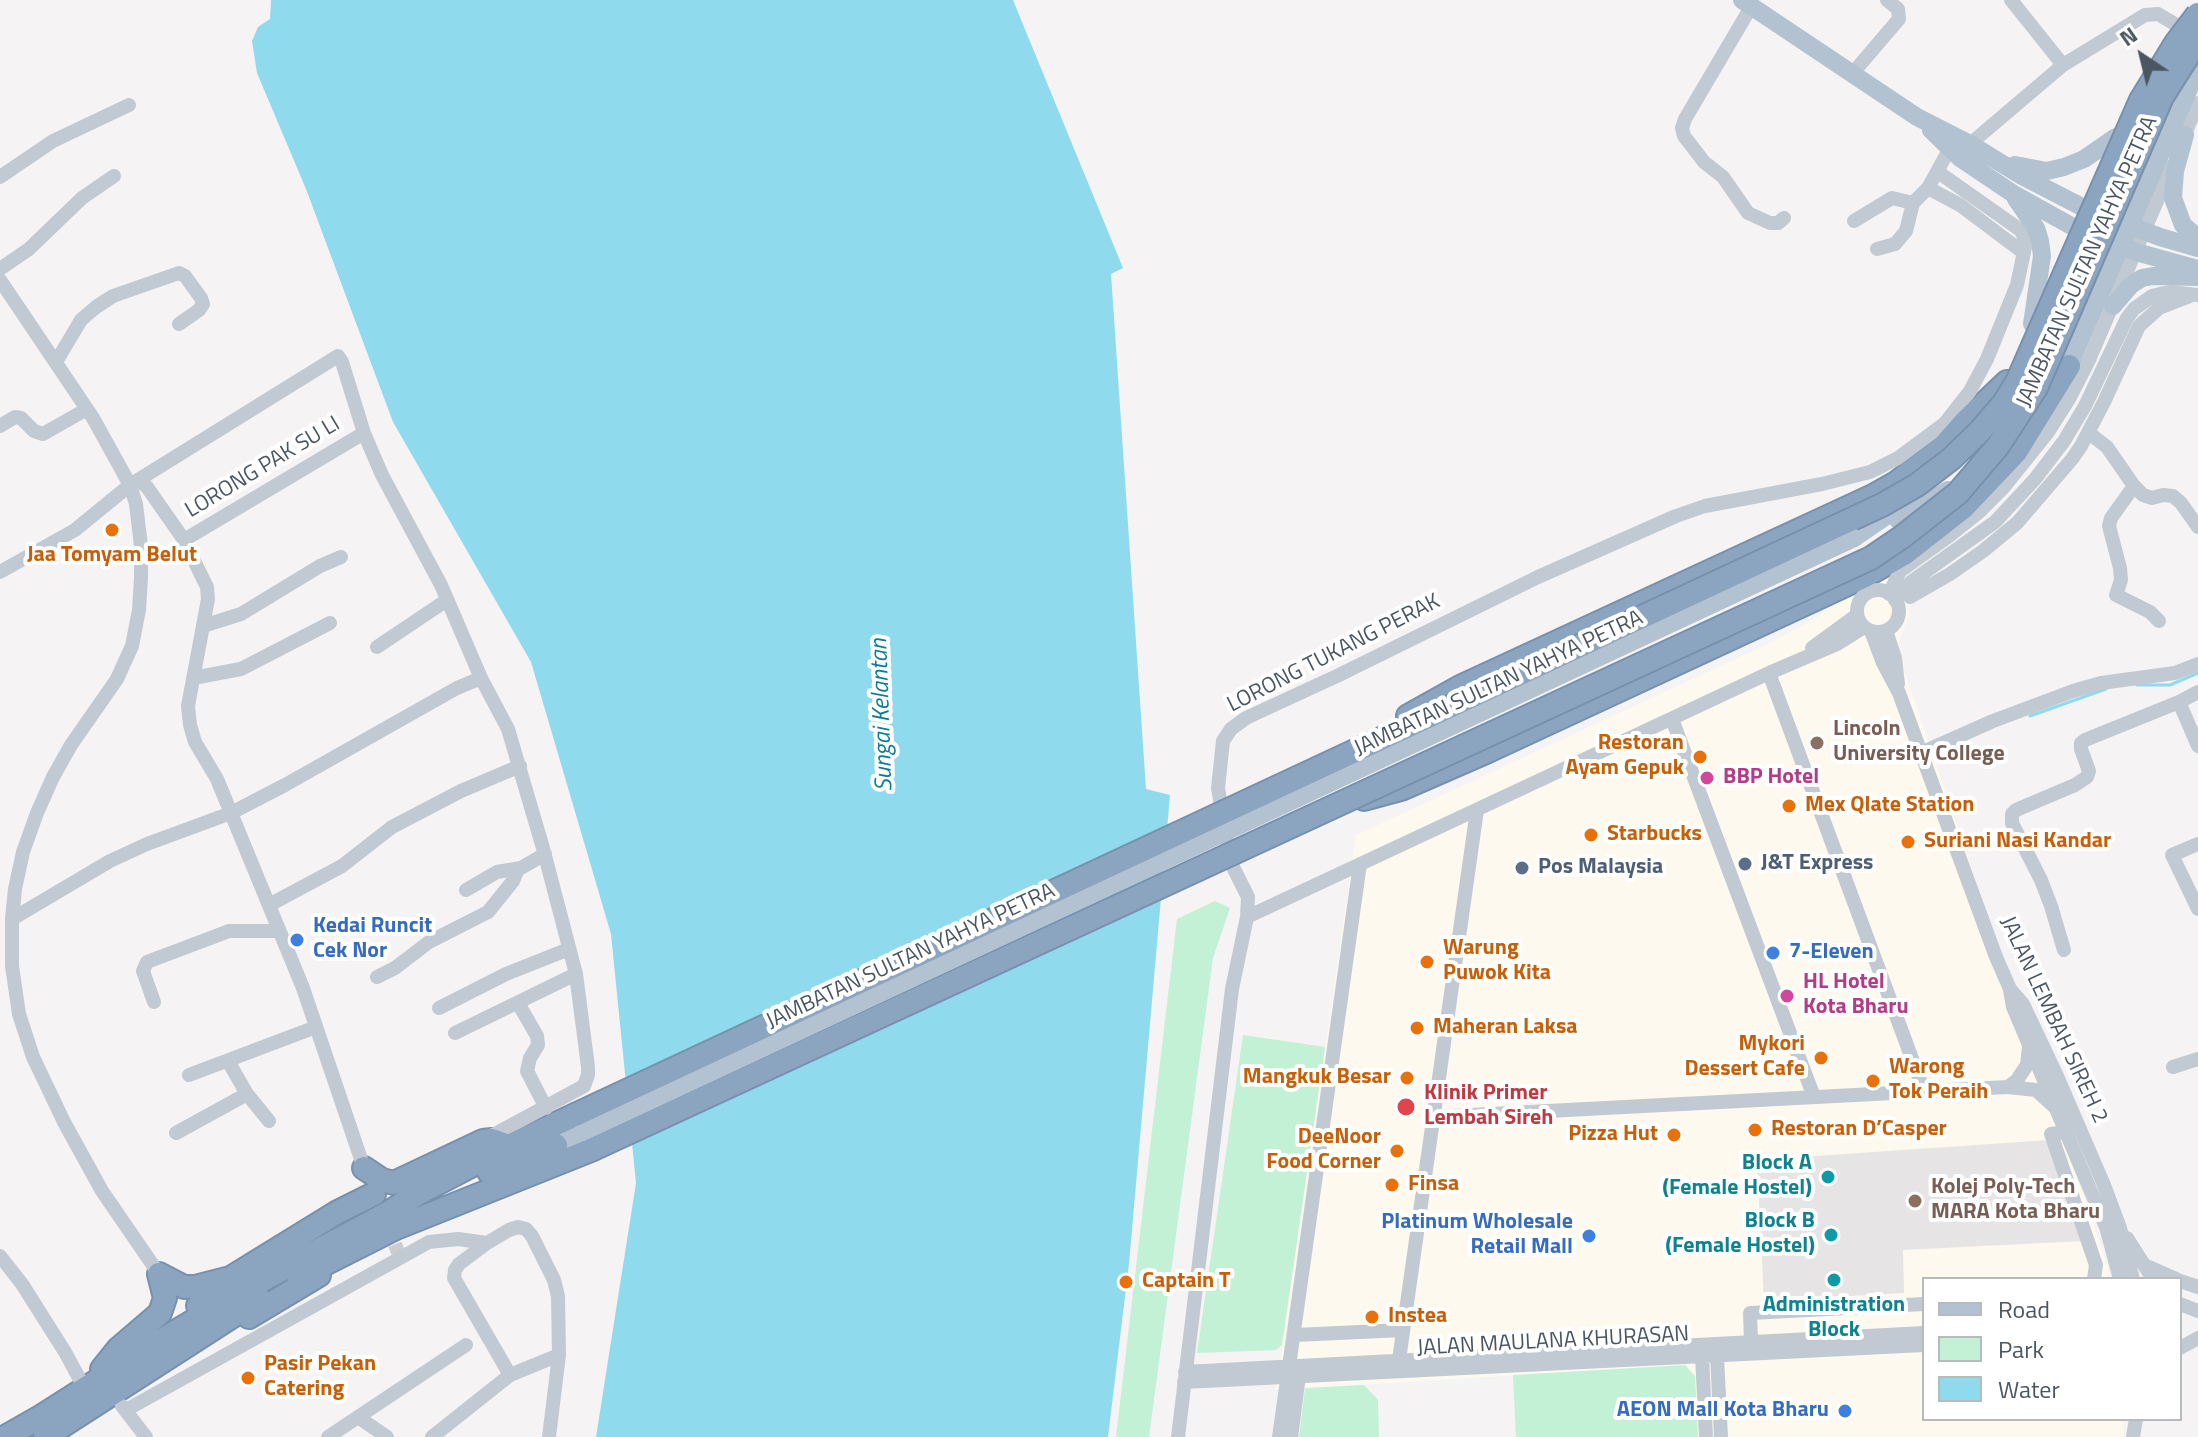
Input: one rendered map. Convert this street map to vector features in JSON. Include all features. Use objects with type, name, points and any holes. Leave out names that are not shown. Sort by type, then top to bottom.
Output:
[{"type":"highway","name":"JAMBATAN SULTAN YAHYA PETRA","points":[[583,1132],[1317,768],[1882,505],[1917,485],[1951,459],[1996,412],[2018,380],[2141,100],[2176,43],[2192,27]]},
{"type":"highway","name":"JAMBATAN SULTAN YAHYA PETRA","points":[[583,1132],[1335,806],[1871,558],[1902,537],[1958,493],[1998,446],[2036,388],[2192,27]]},
{"type":"highway","points":[[1335,806],[1401,789],[1488,751],[1882,567],[1964,507],[2016,452],[2069,366]]},
{"type":"highway","points":[[1317,768],[1460,687],[1873,496],[1908,475],[1942,448],[2007,382]]},
{"type":"highway","points":[[5,1437],[384,1208],[509,1146],[583,1132]]},
{"type":"highway","points":[[384,1208],[583,1132]]},
{"type":"highway","points":[[364,1168],[382,1180],[394,1183],[483,1141],[492,1140],[509,1146]]},
{"type":"highway","points":[[155,1344],[232,1277],[336,1213],[423,1201],[556,1145]]},
{"type":"highway","points":[[68,1437],[123,1406],[194,1351],[374,1239],[384,1208]]},
{"type":"highway","points":[[45,1437],[260,1299],[374,1239]]},
{"type":"highway","points":[[159,1274],[184,1287],[206,1285],[232,1277]]},
{"type":"highway","points":[[87,1388],[118,1349],[160,1313],[165,1298],[159,1274]]},
{"type":"main road","points":[[1747,3],[1917,117],[1970,144],[2022,176],[2084,208],[2198,248]]},
{"type":"main road","points":[[1854,538],[1939,478],[1971,448],[1991,419],[2139,85],[2192,27],[2198,6]]},
{"type":"main road","points":[[1854,538],[1898,521],[1957,483],[2003,444],[2069,366],[2128,249],[2162,150],[2198,68]]},
{"type":"main road","points":[[1917,117],[1960,158],[2012,193],[2075,228],[2128,249],[2198,269]]},
{"type":"main road","points":[[2185,135],[2175,171],[2173,198],[2183,225],[2198,238]]},
{"type":"main road","points":[[2116,137],[2112,162],[2125,176],[2143,172],[2162,150]]},
{"type":"main road","points":[[1997,160],[2030,169],[2055,169],[2084,159],[2116,137]]},
{"type":"main road","points":[[2012,193],[2028,214],[2040,241],[2042,256],[2032,324]]},
{"type":"main road","points":[[2113,306],[2131,285],[2142,278],[2153,276],[2197,289]]},
{"type":"main road","name":"JAMBATAN SULTAN YAHYA PETRA","points":[[556,1145],[1854,538]]},
{"type":"street","points":[[1852,74],[1899,19],[1898,9],[1887,0]]},
{"type":"street","points":[[2011,0],[2063,65]]},
{"type":"street","points":[[1747,3],[1682,128],[1684,136],[1704,162],[1723,177],[1748,213],[1770,223],[1778,223],[1784,218]]},
{"type":"street","points":[[1970,144],[2063,65],[2149,13],[2192,27]]},
{"type":"street","points":[[2137,228],[2198,103]]},
{"type":"street","points":[[0,177],[53,141],[129,105]]},
{"type":"street","points":[[1877,249],[1893,245],[1906,231],[1913,203],[1928,188],[1950,148]]},
{"type":"street","points":[[1938,172],[2019,229],[2024,240],[2024,253]]},
{"type":"street","points":[[0,269],[29,249],[82,198],[114,176]]},
{"type":"street","points":[[1928,188],[1960,205],[2024,253]]},
{"type":"street","points":[[1854,221],[1892,198],[1913,203]]},
{"type":"street","points":[[1247,917],[1870,626],[1896,623],[1900,571],[1979,512],[2026,461],[2069,399],[2113,306],[2128,249]]},
{"type":"street","name":"LORONG TUKANG PERAK","points":[[1178,1437],[1232,989],[1247,917],[1248,897],[1231,863],[1218,788],[1223,741],[1231,729],[1246,718],[1538,577],[1676,516],[1718,503],[1870,472],[1898,458],[1945,423],[1970,391],[2003,323],[2017,285],[2024,253]]},
{"type":"street","points":[[56,362],[81,320],[96,307],[113,296],[179,273],[185,276],[203,301],[199,310],[179,324]]},
{"type":"street","points":[[0,280],[134,482],[141,578],[132,646],[117,679],[71,745],[53,777],[23,852],[8,926],[19,1014],[33,1057],[102,1191],[159,1274]]},
{"type":"street","points":[[1898,597],[1911,582],[1995,522],[2035,479],[2064,441],[2085,406],[2134,309],[2143,302],[2161,301],[2197,289]]},
{"type":"street","points":[[1870,626],[1857,608],[1864,596],[1876,591],[1898,597],[1950,574],[2017,523],[2072,459],[2089,433],[2139,326],[2161,301]]},
{"type":"street","points":[[0,572],[86,523],[134,482],[338,356],[382,475],[441,585],[481,678],[508,729],[576,974],[588,1075],[584,1086],[483,1141]]},
{"type":"street","points":[[0,426],[15,417],[21,418],[34,431],[43,434],[87,409]]},
{"type":"street","name":"LORONG PAK SU LI","points":[[184,540],[364,433]]},
{"type":"street","points":[[2089,433],[2107,447],[2143,495],[2152,498],[2173,496],[2198,527]]},
{"type":"street","points":[[134,482],[147,487],[184,540],[207,587],[208,599],[188,706],[190,725],[195,742],[217,779],[303,988],[364,1168],[384,1208]]},
{"type":"street","points":[[2134,486],[2111,518],[2109,526],[2120,568],[2121,580],[2116,595],[2150,612],[2159,621]]},
{"type":"street","points":[[203,626],[239,615],[321,565],[341,557]]},
{"type":"street","points":[[377,647],[447,600]]},
{"type":"street","points":[[193,678],[241,669],[330,623]]},
{"type":"street","name":"JALAN LEMBAH SIREH 2","points":[[1870,626],[1895,658],[1899,693],[1996,957],[2010,989],[2023,1004],[2057,1076],[2120,1228]]},
{"type":"street","points":[[1921,753],[1993,721],[2073,691],[2101,683],[2175,673],[2198,664]]},
{"type":"street","points":[[1769,673],[1924,1091]]},
{"type":"street","points":[[8,926],[123,855],[231,813],[457,688],[481,678]]},
{"type":"street","points":[[2064,950],[2051,906],[2012,823],[2012,814],[2087,777],[2089,771],[2081,749],[2081,743],[2085,740],[2198,692]]},
{"type":"street","points":[[2179,702],[2198,746]]},
{"type":"street","points":[[1672,719],[1814,1097]]},
{"type":"street","points":[[269,905],[342,866],[392,827],[461,791],[520,766]]},
{"type":"street","points":[[1398,1366],[1477,810]]},
{"type":"street","points":[[2198,844],[2172,855],[2198,909]]},
{"type":"street","points":[[466,890],[497,872],[518,869],[545,854]]},
{"type":"street","points":[[1291,1437],[1294,1342],[1360,864]]},
{"type":"street","points":[[377,977],[395,968],[429,942],[488,912],[513,881],[518,869]]},
{"type":"street","points":[[154,1002],[143,971],[147,962],[229,931],[279,931]]},
{"type":"street","points":[[439,1008],[506,974],[569,949]]},
{"type":"street","points":[[455,1033],[576,974]]},
{"type":"street","points":[[2010,989],[2013,1007],[2106,1227],[2122,1277]]},
{"type":"street","points":[[518,1003],[537,1036],[538,1045],[527,1071],[546,1108]]},
{"type":"street","points":[[189,1075],[316,1027]]},
{"type":"street","points":[[2008,1087],[2027,1065],[2030,1044]]},
{"type":"street","points":[[2173,1067],[2198,1059]]},
{"type":"street","points":[[228,1061],[247,1094],[269,1121]]},
{"type":"street","points":[[1433,1117],[2008,1087],[2036,1090],[2057,1109]]},
{"type":"street","points":[[176,1133],[247,1094]]},
{"type":"street","points":[[2066,1132],[2051,1134],[2096,1265],[2095,1277]]},
{"type":"street","points":[[510,1375],[454,1278],[459,1264],[487,1243],[518,1227],[526,1229],[532,1236],[554,1280],[558,1296],[559,1355],[549,1437]]},
{"type":"street","points":[[2083,1227],[2121,1277]]},
{"type":"street","points":[[2120,1228],[2122,1277]]},
{"type":"street","points":[[2120,1228],[2152,1277]]},
{"type":"street","points":[[146,1437],[123,1406],[399,1254],[444,1239],[487,1243]]},
{"type":"street","points":[[0,1256],[22,1284],[87,1388]]},
{"type":"street","points":[[2144,1265],[2171,1277]]},
{"type":"street","points":[[1751,1342],[1750,1313],[1922,1304]]},
{"type":"street","points":[[1294,1342],[1403,1330]]},
{"type":"street","name":"JALAN MAULANA KHURASAN","points":[[1398,1366],[1922,1333]]},
{"type":"street","points":[[328,1437],[466,1345]]},
{"type":"street","name":"JALAN MAULANA KHURASAN","points":[[1184,1377],[1922,1345]]},
{"type":"street","points":[[432,1437],[510,1375],[559,1355]]},
{"type":"street","points":[[1706,1437],[1710,1356]]},
{"type":"street","points":[[1710,1356],[1721,1437]]},
{"type":"street","points":[[1279,1437],[1294,1371]]},
{"type":"street","points":[[358,1417],[387,1437]]},
{"type":"shaded area","points":[[1892,567],[1906,597],[1910,613],[1899,641],[1899,655],[2109,1277],[1922,1277],[1922,1421],[2123,1421],[2124,1437],[1698,1437],[1695,1376],[1685,1365],[1276,1390],[1356,835],[1770,643],[1818,617],[1851,589]]},
{"type":"shaded area","name":"Kolej Poly-Tech MARA Kota Bharu","points":[[2049,1140],[2084,1241],[1903,1250],[1904,1293],[1764,1301],[1757,1160]]},
{"type":"green space","points":[[1215,901],[1230,908],[1213,958],[1149,1437],[1116,1437],[1177,919]]},
{"type":"green space","points":[[1243,1035],[1325,1047],[1282,1345],[1276,1350],[1197,1353]]},
{"type":"green space","points":[[1685,1365],[1695,1376],[1698,1437],[1516,1437],[1513,1375]]},
{"type":"green space","points":[[1364,1385],[1378,1400],[1379,1437],[1299,1437],[1305,1388]]},
{"type":"water","name":"Sungai Kelantan","points":[[271,0],[1013,0],[1123,268],[1111,274],[1146,789],[1170,795],[1129,1264],[1108,1437],[596,1437],[636,1183],[611,934],[531,662],[393,422],[306,189],[257,73],[252,41],[258,27],[270,19]]},
{"type":"waterway","points":[[2137,685],[2170,685],[2198,673]]},
{"type":"waterway","points":[[2030,716],[2106,689]]},
{"type":"tunnel","points":[[387,1225],[398,1252]]},
{"type":"place","name":"Jaa Tomyam Belut","points":[[112,530]]},
{"type":"place","name":"Lincoln University College","points":[[1817,743]]},
{"type":"place","name":"Restoran Ayam Gepuk","points":[[1700,757]]},
{"type":"place","name":"BBP Hotel","points":[[1707,778]]},
{"type":"place","name":"Mex Qlate Station","points":[[1789,806]]},
{"type":"place","name":"Starbucks","points":[[1591,835]]},
{"type":"place","name":"Suriani Nasi Kandar","points":[[1908,842]]},
{"type":"place","name":"J&T Express","points":[[1745,864]]},
{"type":"place","name":"Pos Malaysia","points":[[1522,868]]},
{"type":"place","name":"Kedai Runcit Cek Nor","points":[[297,940]]},
{"type":"place","name":"7-Eleven","points":[[1773,953]]},
{"type":"place","name":"Warung Puwok Kita","points":[[1427,962]]},
{"type":"place","name":"HL Hotel Kota Bharu","points":[[1787,996]]},
{"type":"place","name":"Maheran Laksa","points":[[1417,1028]]},
{"type":"place","name":"Mykori Dessert Cafe","points":[[1821,1058]]},
{"type":"place","name":"Mangkuk Besar","points":[[1407,1078]]},
{"type":"place","name":"Warong Tok Peraih","points":[[1873,1081]]},
{"type":"place","name":"Klinik Primer Lembah Sireh","points":[[1406,1107]]},
{"type":"place","name":"Restoran D’Casper","points":[[1755,1130]]},
{"type":"place","name":"Pizza Hut","points":[[1674,1135]]},
{"type":"place","name":"DeeNoor Food Corner","points":[[1397,1151]]},
{"type":"place","name":"Block A (Female Hostel)","points":[[1828,1177]]},
{"type":"place","name":"Finsa","points":[[1392,1185]]},
{"type":"place","name":"Kolej Poly-Tech MARA Kota Bharu","points":[[1915,1201]]},
{"type":"place","name":"Block B (Female Hostel)","points":[[1831,1235]]},
{"type":"place","name":"Platinum Wholesale Retail Mall","points":[[1589,1236]]},
{"type":"place","name":"Administration Block","points":[[1834,1280]]},
{"type":"place","name":"Captain T","points":[[1126,1282]]},
{"type":"place","name":"Instea","points":[[1372,1317]]},
{"type":"place","name":"Pasir Pekan Catering","points":[[248,1378]]},
{"type":"place","name":"AEON Mall Kota Bharu","points":[[1845,1411]]}]
